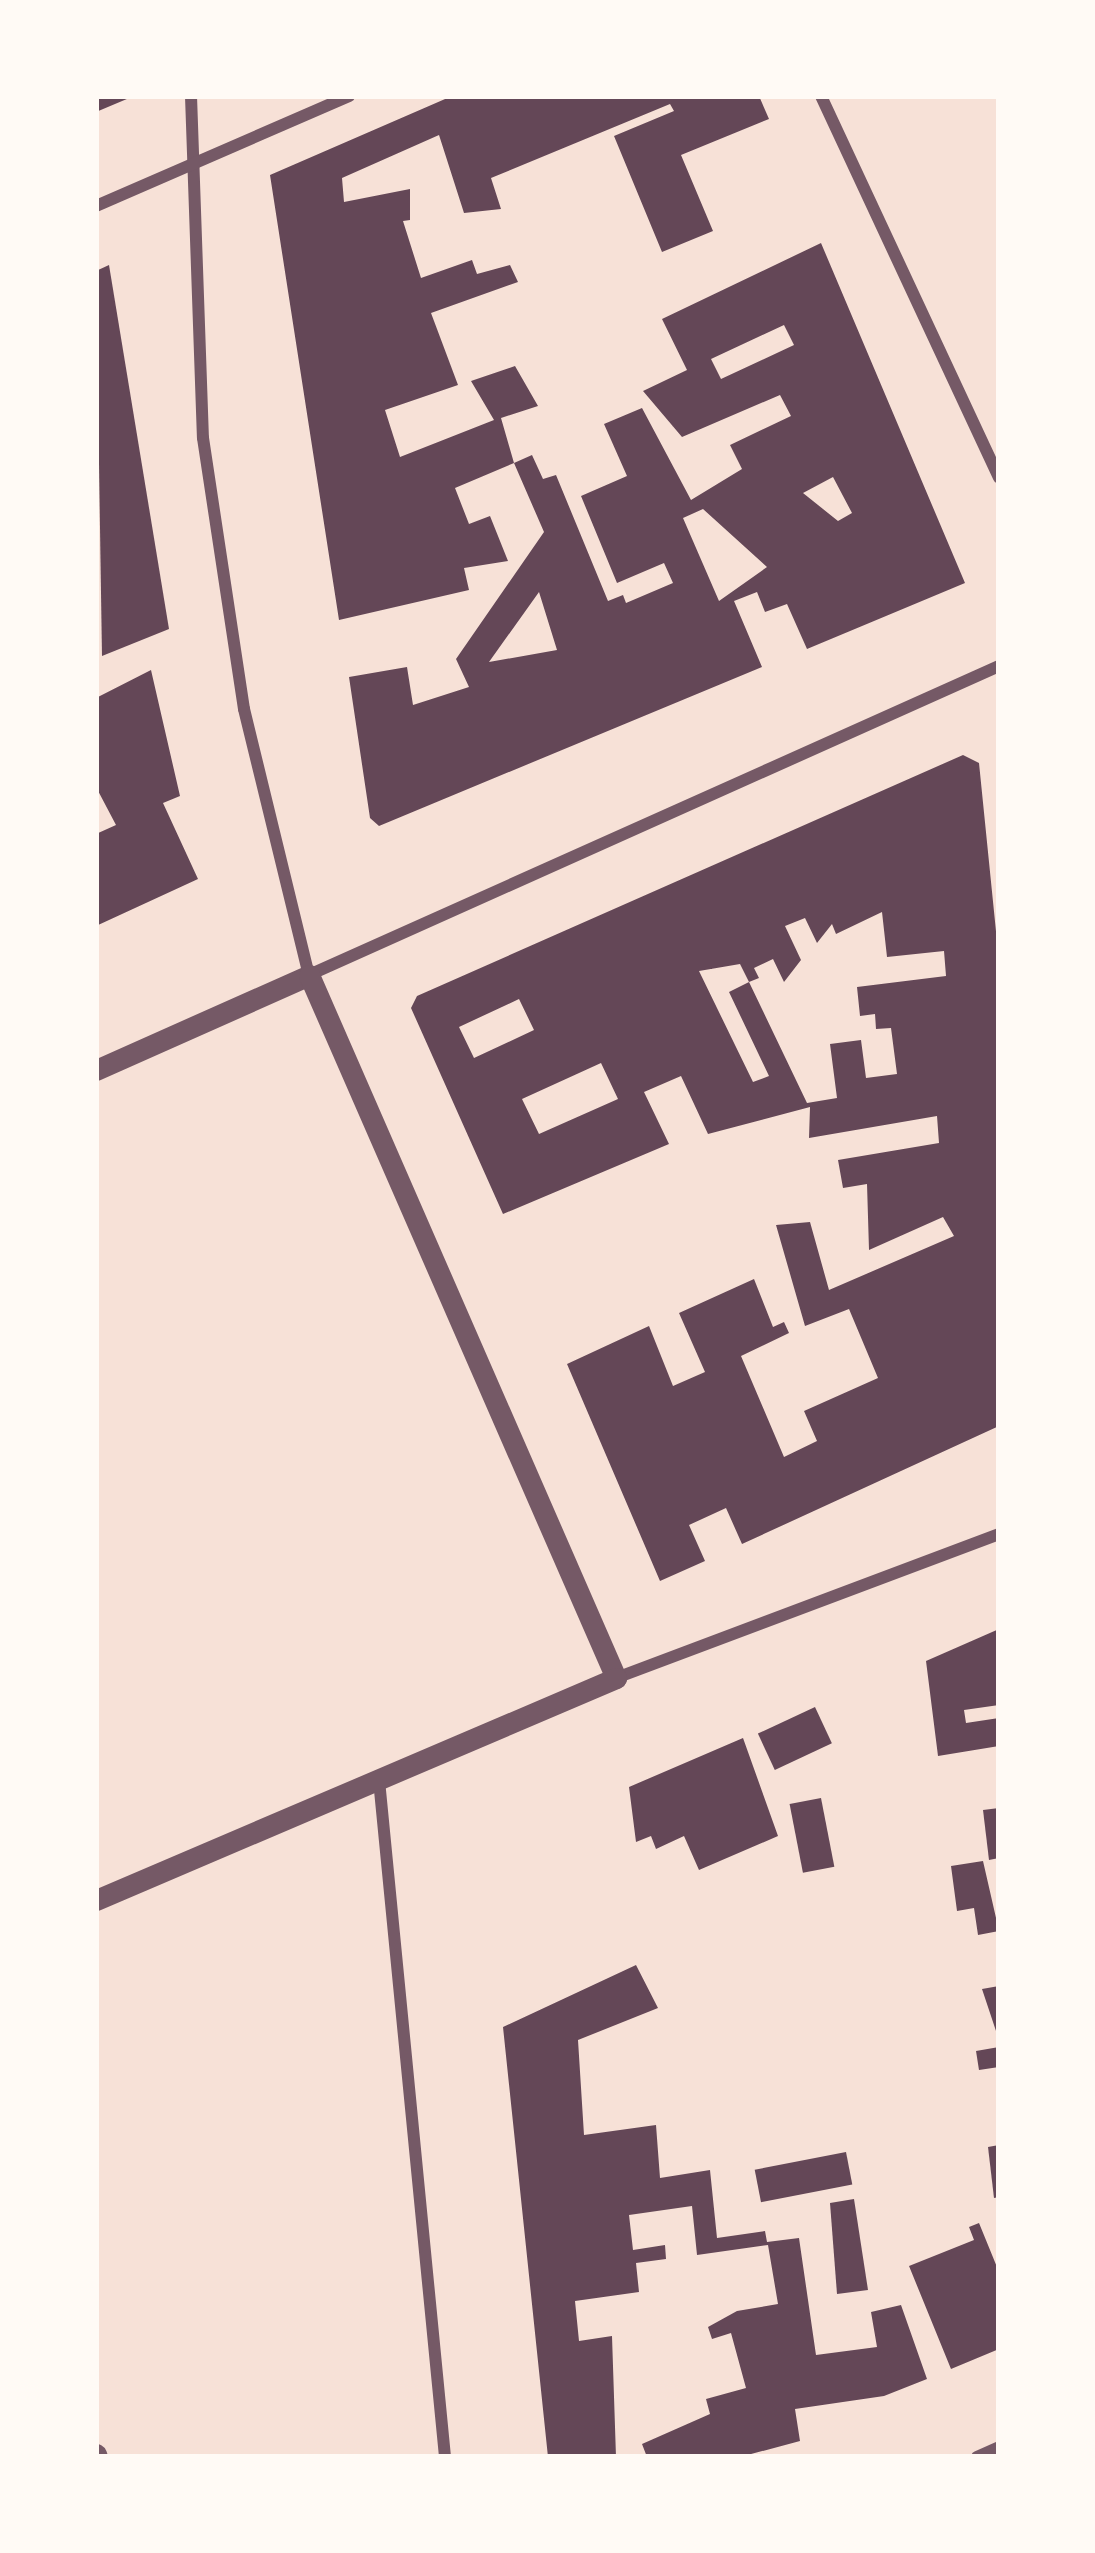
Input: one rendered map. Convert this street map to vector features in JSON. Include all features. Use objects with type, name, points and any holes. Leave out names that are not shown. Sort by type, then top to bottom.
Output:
[{"type":"street","points":[[191,96],[188,164],[210,483],[244,709],[309,975],[616,1678]]},
{"type":"street","points":[[96,206],[349,96]]},
{"type":"street","points":[[821,96],[999,477]]},
{"type":"street","points":[[96,1070],[999,666]]},
{"type":"street","points":[[96,1900],[616,1678],[999,1534]]},
{"type":"street","points":[[379,1780],[445,2457]]},
{"type":"street","points":[[977,2457],[999,2447]]},
{"type":"building","points":[[96,96],[134,96],[96,112]]},
{"type":"building","points":[[452,96],[759,96],[769,119],[681,155],[713,231],[662,252],[614,136],[674,111],[670,104],[491,178],[501,209],[464,213],[439,135],[342,178],[344,202],[410,189],[410,220],[403,221],[421,278],[472,260],[477,274],[510,265],[518,282],[431,313],[458,385],[385,410],[400,457],[494,420],[471,381],[515,366],[538,406],[501,418],[514,463],[455,488],[469,524],[490,516],[508,561],[464,568],[469,590],[339,620],[270,175]]},
{"type":"building","points":[[821,243],[965,583],[807,649],[787,604],[765,612],[757,592],[734,601],[762,667],[379,826],[370,818],[349,677],[407,667],[413,705],[469,687],[456,659],[544,532],[514,463],[532,455],[543,479],[556,475],[608,601],[623,595],[626,603],[673,583],[664,563],[617,583],[581,496],[627,476],[604,424],[642,408],[691,500],[742,469],[730,445],[791,416],[780,395],[682,437],[643,391],[687,370],[662,319]],"holes":[[[784,325],[794,345],[721,379],[711,359]],[[833,477],[852,513],[838,521],[803,493]],[[703,509],[767,567],[719,601],[683,518]],[[539,592],[557,650],[489,662]]]},
{"type":"building","points":[[109,265],[169,629],[102,656],[96,271]]},
{"type":"building","points":[[151,670],[180,796],[163,803],[198,879],[96,926],[96,834],[116,825],[96,787],[96,698]]},
{"type":"building","points":[[963,755],[979,763],[999,961],[999,1426],[742,1544],[726,1508],[689,1525],[705,1561],[660,1581],[567,1364],[649,1326],[673,1386],[705,1372],[679,1313],[754,1279],[773,1327],[784,1322],[789,1333],[741,1356],[784,1457],[817,1441],[804,1411],[878,1378],[849,1309],[805,1326],[776,1225],[810,1222],[829,1290],[954,1236],[943,1217],[869,1250],[867,1184],[843,1188],[838,1160],[939,1143],[937,1116],[809,1138],[810,1107],[708,1134],[681,1076],[644,1092],[669,1144],[503,1214],[411,1008],[417,996]],"holes":[[[882,912],[887,957],[944,951],[946,976],[857,987],[860,1016],[875,1014],[876,1029],[891,1028],[897,1074],[866,1078],[861,1040],[830,1044],[837,1098],[807,1103],[749,982],[759,978],[754,968],[773,959],[784,982],[801,960],[785,926],[805,918],[817,943],[832,924],[836,934]],[[740,964],[749,982],[729,992],[769,1076],[753,1082],[699,971]],[[519,999],[534,1030],[474,1058],[459,1027]],[[601,1063],[618,1099],[539,1134],[522,1099]]]},
{"type":"building","points":[[999,1629],[999,1705],[964,1710],[966,1723],[999,1718],[999,1746],[938,1756],[926,1661]]},
{"type":"building","points":[[815,1707],[832,1743],[775,1770],[758,1734]]},
{"type":"building","points":[[743,1738],[778,1836],[699,1870],[684,1836],[656,1849],[651,1836],[636,1842],[629,1787]]},
{"type":"building","points":[[821,1798],[834,1867],[803,1873],[790,1804]]},
{"type":"building","points":[[999,1808],[999,1858],[989,1860],[983,1810]]},
{"type":"building","points":[[983,1861],[999,1931],[978,1935],[974,1908],[957,1911],[951,1866]]},
{"type":"building","points":[[636,1965],[658,2008],[578,2040],[584,2135],[656,2125],[660,2178],[710,2170],[717,2238],[765,2231],[767,2242],[799,2238],[816,2355],[877,2347],[871,2312],[901,2305],[927,2379],[884,2396],[795,2409],[800,2441],[740,2457],[647,2457],[642,2444],[710,2414],[706,2399],[746,2388],[731,2333],[712,2339],[708,2327],[737,2311],[778,2304],[768,2245],[697,2255],[692,2206],[629,2215],[633,2250],[665,2245],[666,2259],[636,2263],[639,2292],[575,2301],[579,2341],[612,2336],[616,2457],[548,2457],[503,2027]]},
{"type":"building","points":[[999,1986],[999,2031],[996,2031],[982,1989]]},
{"type":"building","points":[[999,2047],[999,2067],[979,2070],[976,2051]]},
{"type":"building","points":[[999,2145],[999,2197],[994,2198],[988,2147]]},
{"type":"building","points":[[846,2152],[852,2184],[761,2202],[755,2170]]},
{"type":"building","points":[[854,2199],[868,2290],[837,2294],[830,2203]]},
{"type":"building","points":[[979,2223],[999,2272],[999,2349],[951,2369],[909,2266],[974,2240],[969,2227]]}]
